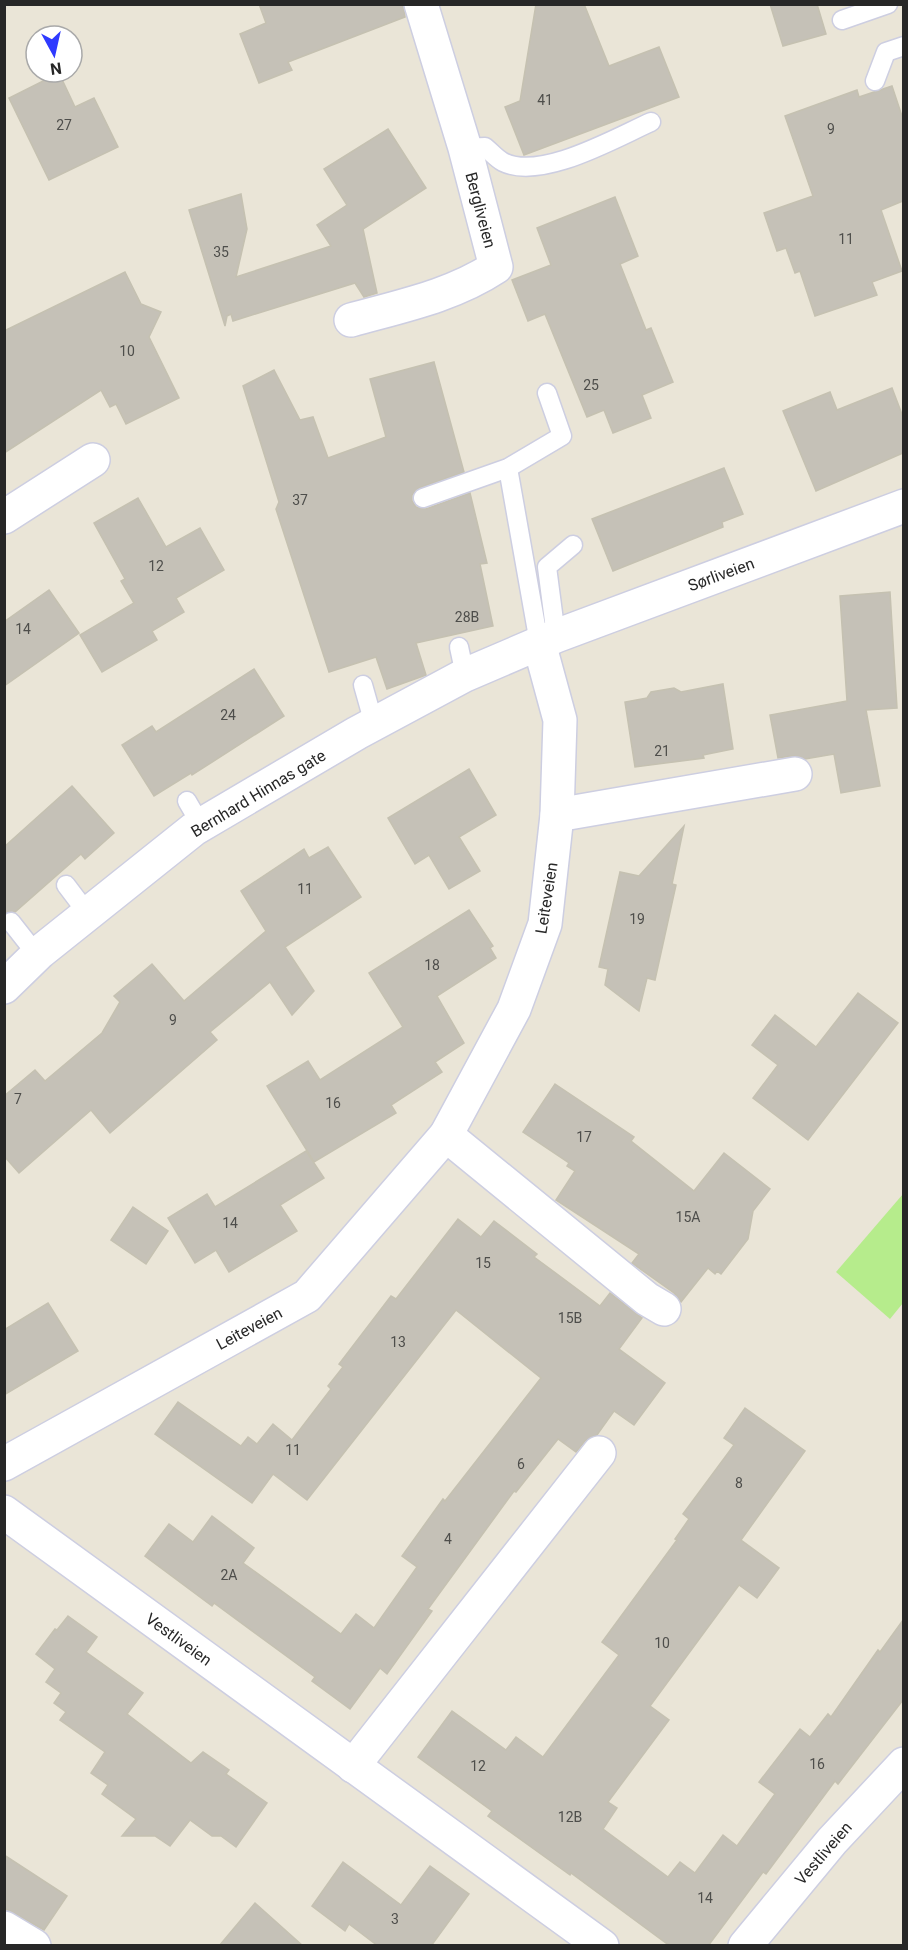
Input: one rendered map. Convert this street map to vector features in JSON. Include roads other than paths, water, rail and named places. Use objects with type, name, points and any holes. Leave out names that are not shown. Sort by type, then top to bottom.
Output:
[{"type":"street","name":"Bergliveien","points":[[351,320],[446,293],[477,279],[496,267],[465,148],[421,4]]},
{"type":"street","points":[[4,517],[93,460]]},
{"type":"street","name":"Sørliveien","points":[[548,640],[903,506]]},
{"type":"street","name":"Bernhard Hinnas gate","points":[[4,987],[37,955],[87,914],[194,813],[374,724],[462,661],[548,640]]},
{"type":"street","name":"Leiteveien","points":[[4,1464],[307,1296],[446,1135],[514,1009],[544,924],[557,815],[560,720],[548,640]]},
{"type":"street","points":[[557,815],[795,774]]},
{"type":"street","points":[[446,1135],[647,1299],[664,1309]]},
{"type":"street","points":[[353,1766],[599,1453]]},
{"type":"street","name":"Vestliveien","points":[[4,1512],[602,1946]]},
{"type":"street","name":"Vestliveien","points":[[745,1946],[832,1841],[903,1764]]},
{"type":"street","points":[[4,1928],[34,1946]]},
{"type":"lane","points":[[850,13],[888,4]]},
{"type":"lane","points":[[875,81],[886,52],[903,45]]},
{"type":"lane","points":[[465,148],[485,147],[503,162],[529,168],[577,155],[651,122]]},
{"type":"lane","points":[[423,498],[508,468],[562,436],[547,393]]},
{"type":"lane","points":[[508,468],[548,640]]},
{"type":"lane","points":[[548,640],[547,567],[573,545]]},
{"type":"lane","points":[[363,685],[374,724]]},
{"type":"lane","points":[[66,885],[87,914]]},
{"type":"lane","points":[[11,922],[37,955]]}]
